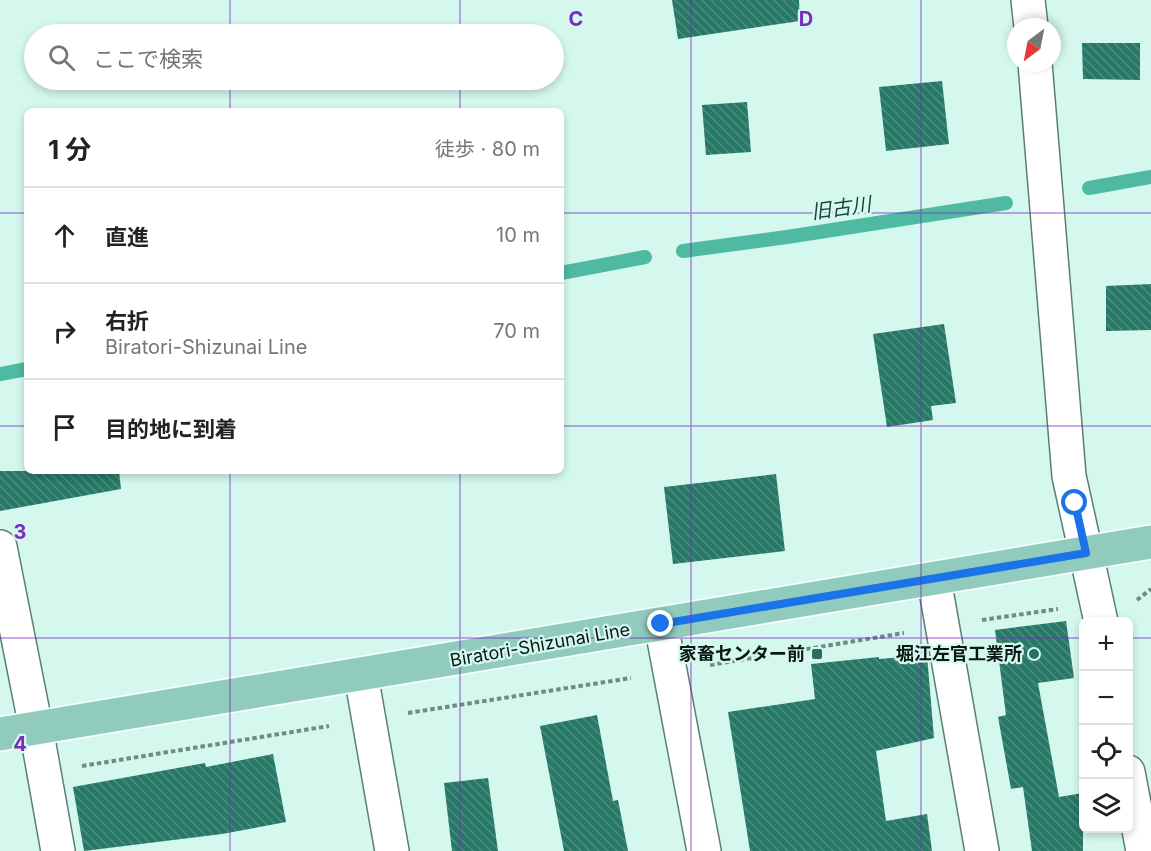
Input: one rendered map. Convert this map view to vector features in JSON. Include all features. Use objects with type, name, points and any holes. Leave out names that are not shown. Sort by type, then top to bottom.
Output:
[{"type":"main road","name":"Biratori-Shizunai Line","points":[[0,734],[1151,542]]},
{"type":"street","points":[[1028,0],[1030,18]]},
{"type":"street","points":[[1036,72],[1069,476],[1100,617]]},
{"type":"street","points":[[0,547],[58,851]]},
{"type":"street","points":[[934,579],[982,851]]},
{"type":"street","points":[[661,624],[704,851]]},
{"type":"street","points":[[361,675],[392,851]]},
{"type":"street","points":[[1130,779],[1144,839]]},
{"type":"path","points":[[44,773],[1064,608]]},
{"type":"building","points":[[672,0],[799,0],[800,21],[678,39]]},
{"type":"building","points":[[1082,43],[1140,43],[1140,80],[1083,79]]},
{"type":"building","points":[[942,81],[949,144],[886,151],[879,87]]},
{"type":"building","points":[[747,102],[751,152],[706,155],[702,105]]},
{"type":"building","points":[[1151,284],[1151,330],[1106,331],[1106,286]]},
{"type":"building","points":[[944,324],[956,403],[931,406],[933,420],[887,427],[873,334]]},
{"type":"building","points":[[0,471],[24,471],[24,474],[119,474],[121,489],[0,511]]},
{"type":"building","points":[[776,474],[785,551],[673,564],[664,487]]},
{"type":"building","points":[[1066,621],[1074,678],[1038,683],[1059,797],[1079,794],[1079,833],[1083,833],[1083,851],[1032,851],[1023,787],[1011,789],[998,717],[1006,715],[995,630]]},
{"type":"building","points":[[927,655],[934,738],[876,751],[886,821],[927,814],[932,851],[750,851],[728,712],[815,699],[811,664]]},
{"type":"building","points":[[597,715],[613,801],[618,800],[628,851],[564,851],[540,726]]},
{"type":"building","points":[[273,754],[286,822],[222,834],[84,851],[73,787],[205,763],[206,767]]},
{"type":"building","points":[[488,778],[498,851],[452,851],[444,783]]},
{"type":"waterway","name":"旧古川","points":[[1089,188],[1151,177]]},
{"type":"waterway","name":"旧古川","points":[[683,251],[1006,203]]},
{"type":"waterway","name":"旧古川","points":[[564,272],[645,257]]},
{"type":"waterway","name":"旧古川","points":[[0,374],[24,370]]},
{"type":"place","name":"家畜センター前","points":[[817,654]]},
{"type":"place","name":"堀江左官工業所","points":[[1034,654]]},
{"type":"route","points":[[661,624],[1086,553],[1075,503]]}]
